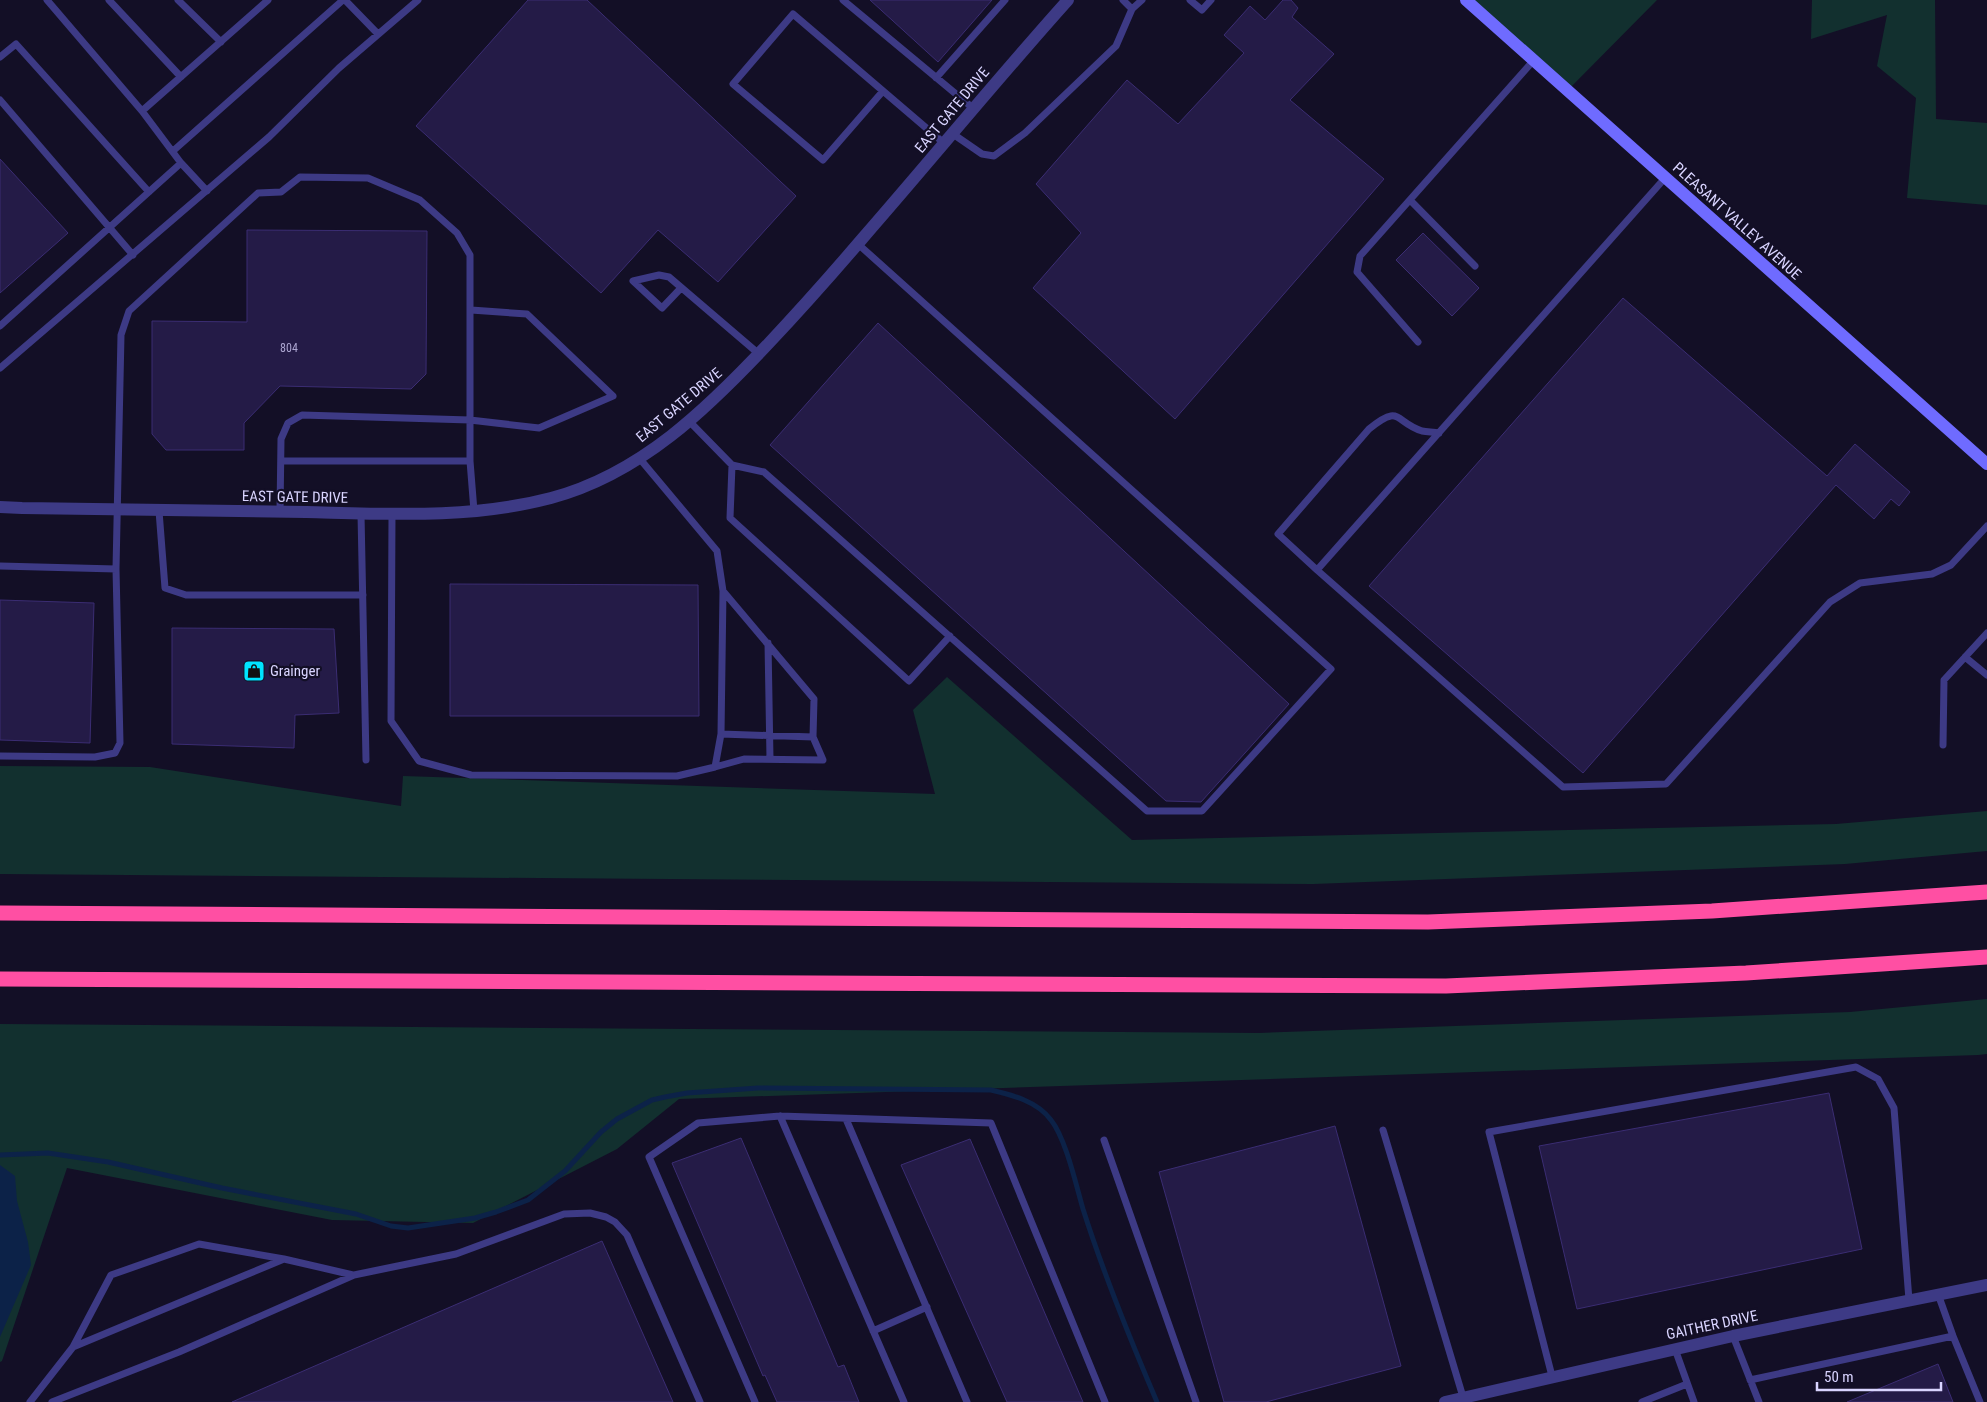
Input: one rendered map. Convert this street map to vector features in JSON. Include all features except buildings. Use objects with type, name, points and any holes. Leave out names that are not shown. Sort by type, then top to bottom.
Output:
[{"type":"highway","points":[[0,913],[1428,922],[1712,911],[1987,892]]},
{"type":"highway","points":[[0,979],[1446,986],[1755,972],[1987,956]]},
{"type":"street","name":"EAST GATE DRIVE","points":[[0,506],[392,514],[474,511],[522,504],[582,488],[640,459],[689,422],[759,354],[858,244],[1068,0]]},
{"type":"street","name":"PLEASANT VALLEY AVENUE","points":[[1466,0],[1987,464]]},
{"type":"street","name":"GAITHER DRIVE","points":[[1454,1400],[1733,1336],[1987,1285]]},
{"type":"lane","points":[[47,0],[142,111],[181,163],[207,191]]},
{"type":"lane","points":[[109,0],[181,77]]},
{"type":"lane","points":[[178,0],[221,42]]},
{"type":"lane","points":[[142,111],[268,0]]},
{"type":"lane","points":[[172,151],[344,0],[378,34]]},
{"type":"lane","points":[[0,368],[269,137],[339,68],[418,0]]},
{"type":"lane","points":[[843,0],[974,109]]},
{"type":"lane","points":[[936,78],[1005,0]]},
{"type":"lane","points":[[1123,0],[1132,9]]},
{"type":"lane","points":[[883,90],[823,160],[733,84],[793,14],[883,90],[949,139],[982,154],[994,156],[1025,133],[1116,46],[1132,9],[1142,0]]},
{"type":"lane","points":[[1190,0],[1202,10],[1211,0]]},
{"type":"lane","points":[[0,57],[16,44],[149,192]]},
{"type":"lane","points":[[1418,342],[1357,272],[1360,256],[1534,60]]},
{"type":"lane","points":[[0,100],[133,255]]},
{"type":"lane","points":[[0,326],[181,163]]},
{"type":"lane","points":[[0,756],[95,757],[115,752],[120,743],[116,569],[121,335],[129,311],[258,193],[280,192],[300,177],[368,178],[420,200],[457,233],[470,256],[470,461],[474,511]]},
{"type":"lane","points":[[1318,570],[1665,178]]},
{"type":"lane","points":[[1410,200],[1475,266]]},
{"type":"lane","points":[[689,422],[732,465],[764,472],[1147,811],[1202,811],[1331,669],[858,244]]},
{"type":"lane","points":[[682,288],[662,308],[633,281],[659,275],[669,277],[682,288],[759,354]]},
{"type":"lane","points":[[280,512],[281,440],[288,423],[302,415],[470,420],[539,428],[612,396],[527,314],[470,310]]},
{"type":"lane","points":[[1439,433],[1421,431],[1395,415],[1383,417],[1369,429],[1278,534],[1563,787],[1666,784],[1830,602],[1860,584],[1932,574],[1951,565],[1987,526]]},
{"type":"lane","points":[[640,459],[717,551],[723,591],[721,734],[715,767]]},
{"type":"lane","points":[[281,461],[470,461]]},
{"type":"lane","points":[[732,465],[730,518],[909,682],[950,636]]},
{"type":"lane","points":[[159,510],[165,588],[186,595],[363,595]]},
{"type":"lane","points":[[361,514],[366,760]]},
{"type":"lane","points":[[392,514],[391,720],[418,761],[471,775],[677,776],[744,759],[823,760],[813,737],[814,699],[723,591]]},
{"type":"lane","points":[[0,566],[116,569]]},
{"type":"lane","points":[[1943,745],[1944,680],[1987,633]]},
{"type":"lane","points":[[768,643],[770,759]]},
{"type":"lane","points":[[1965,657],[1987,675]]},
{"type":"lane","points":[[721,734],[813,737]]},
{"type":"lane","points":[[1552,1376],[1489,1132],[1856,1067],[1878,1079],[1894,1108],[1909,1300]]},
{"type":"lane","points":[[780,1116],[904,1402]]},
{"type":"lane","points":[[755,1402],[649,1157],[698,1123],[780,1116],[990,1123],[1105,1402]]},
{"type":"lane","points":[[846,1119],[967,1402]]},
{"type":"lane","points":[[1383,1130],[1454,1400]]},
{"type":"lane","points":[[1104,1140],[1196,1402]]},
{"type":"lane","points":[[52,1402],[179,1352],[354,1275],[456,1254],[564,1214],[590,1213],[606,1217],[615,1222],[627,1235],[700,1402]]},
{"type":"lane","points":[[30,1402],[73,1347],[111,1275],[199,1244],[284,1259],[354,1275]]},
{"type":"lane","points":[[73,1347],[284,1259]]},
{"type":"lane","points":[[1938,1294],[1980,1402]]},
{"type":"lane","points":[[873,1331],[927,1307]]},
{"type":"lane","points":[[1733,1336],[1758,1402]]},
{"type":"lane","points":[[1750,1380],[1953,1336]]},
{"type":"lane","points":[[1675,1349],[1694,1402]]},
{"type":"lane","points":[[1642,1402],[1687,1384]]},
{"type":"green space","points":[[1461,0],[1657,0],[1565,93]]},
{"type":"green space","points":[[1812,0],[1935,0],[1936,119],[1987,123],[1987,205],[1907,198],[1916,98],[1877,66],[1887,15],[1811,39]]},
{"type":"green space","points":[[947,677],[1132,840],[1836,824],[1987,811],[1987,851],[1845,864],[1313,884],[0,874],[0,766],[150,767],[401,806],[403,776],[935,794],[913,710]]},
{"type":"green space","points":[[1987,999],[1987,1054],[1978,1055],[679,1099],[617,1149],[473,1223],[332,1220],[67,1168],[2,1361],[0,1362],[0,1024],[1259,1033],[1850,1012]]},
{"type":"water","points":[[0,1165],[15,1176],[17,1201],[28,1242],[31,1265],[0,1337]]},
{"type":"waterway","points":[[0,1155],[48,1153],[108,1162],[222,1188],[356,1214],[391,1226],[408,1228],[475,1218],[528,1200],[565,1171],[601,1132],[617,1119],[652,1100],[687,1093],[758,1088],[991,1090],[1031,1103],[1045,1113],[1056,1128],[1066,1150],[1091,1234],[1127,1331],[1157,1402]]},
{"type":"place","name":"Grainger","points":[[254,671]]}]
